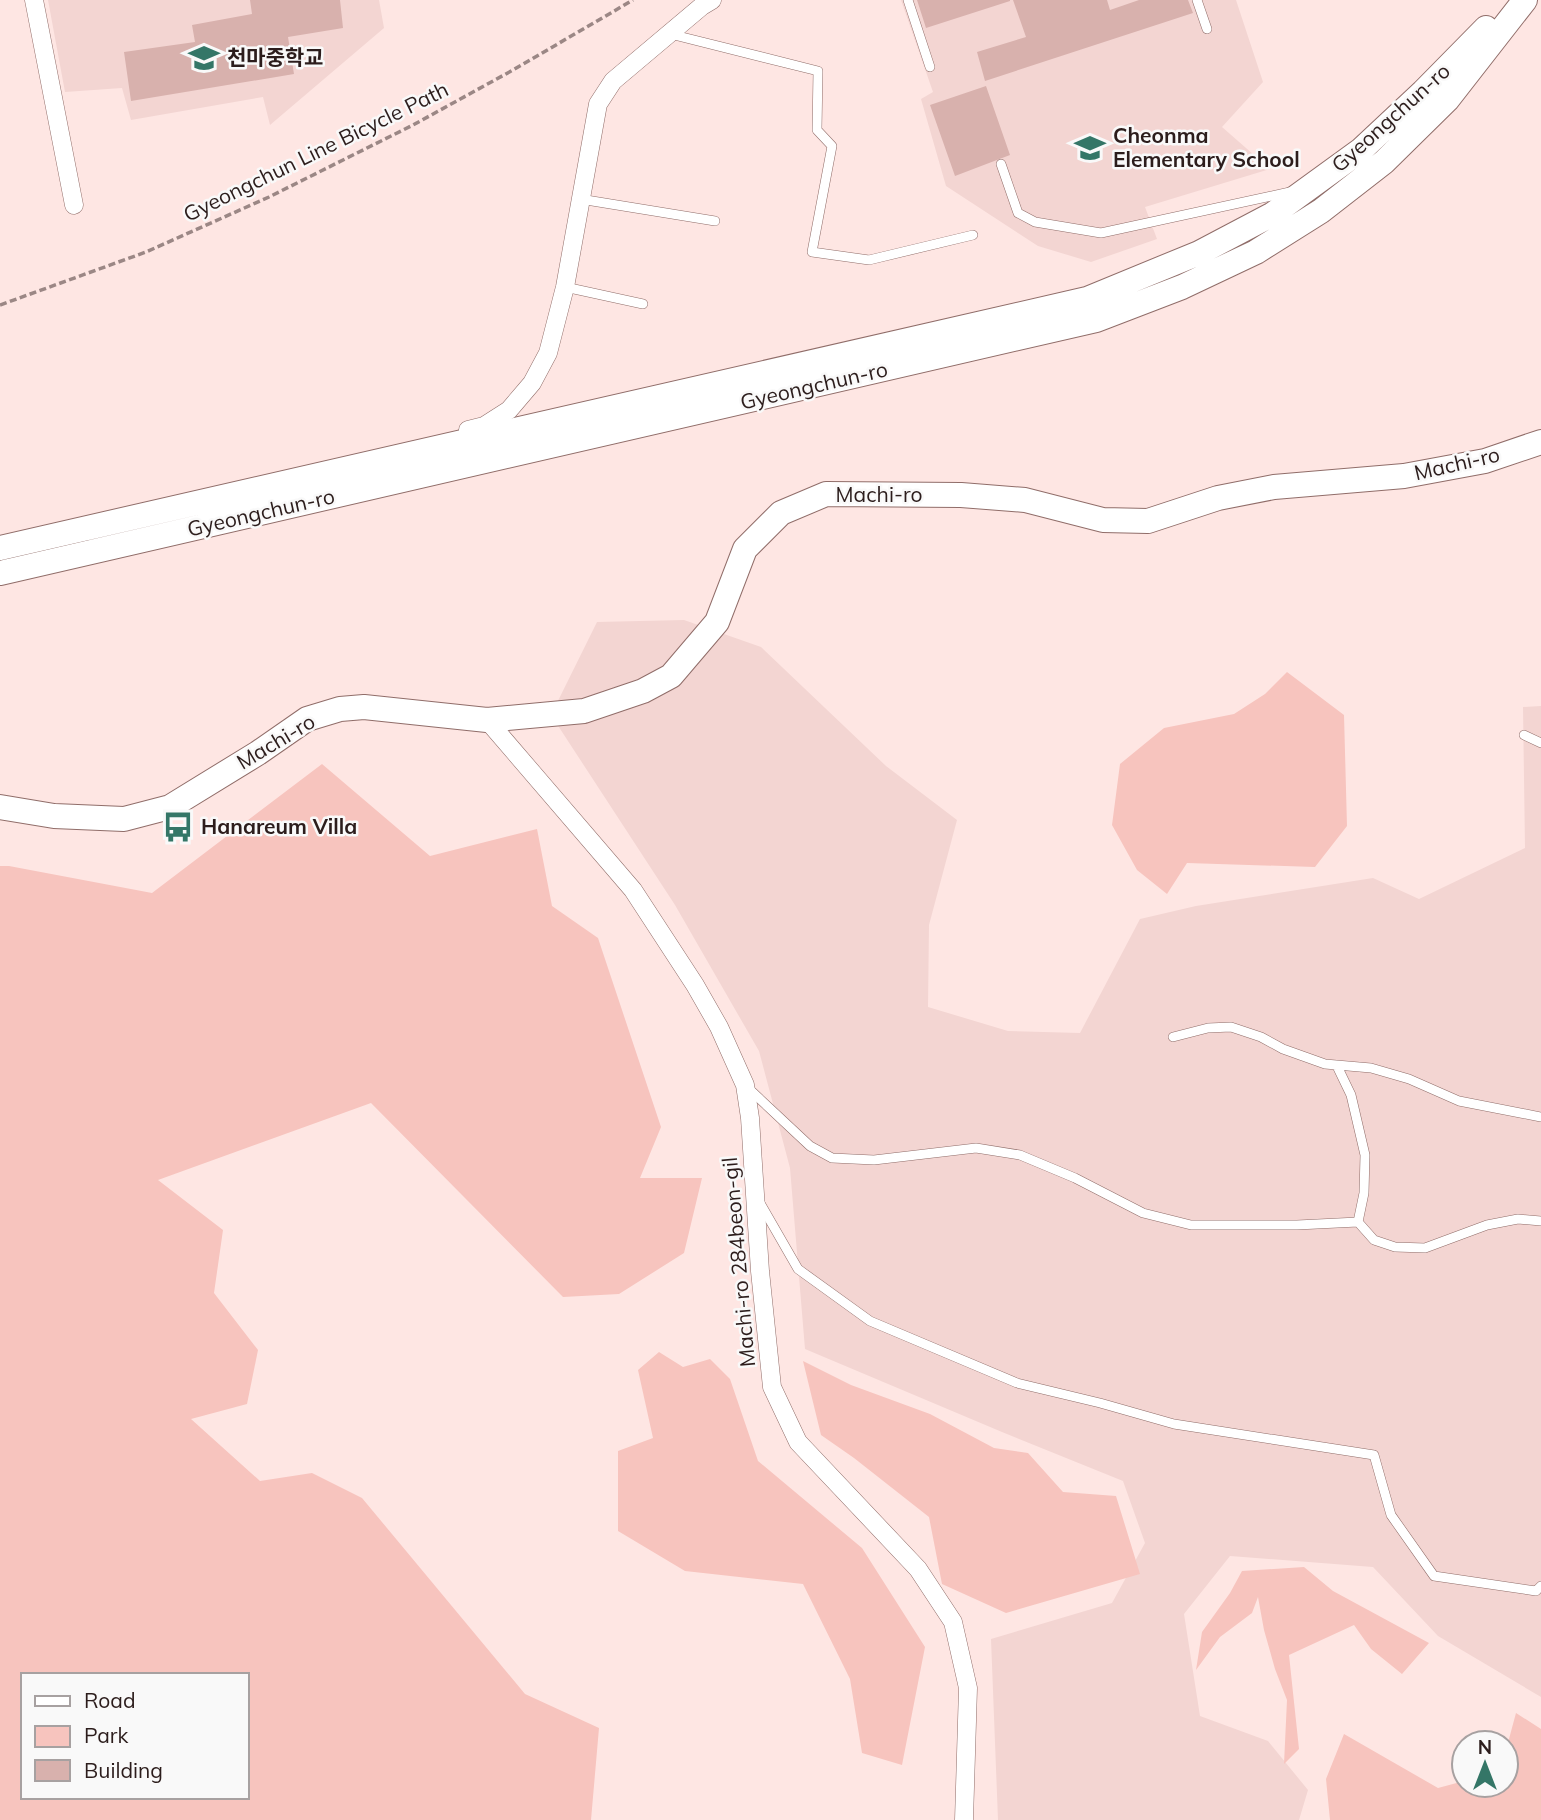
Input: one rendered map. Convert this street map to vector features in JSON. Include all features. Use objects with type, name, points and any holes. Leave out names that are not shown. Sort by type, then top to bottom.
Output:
[{"type":"street","points":[[34,0],[74,205]]},
{"type":"street","points":[[294,482],[428,440],[484,426],[509,410],[532,383],[548,353],[565,287],[598,104],[613,81],[712,0]]},
{"type":"street","name":"Gyeongchun-ro","points":[[0,548],[1087,299],[1199,253],[1273,214],[1361,150],[1514,0]]},
{"type":"street","name":"Gyeongchun-ro","points":[[0,573],[1096,320],[1182,287],[1256,251],[1321,211],[1384,162],[1447,100],[1525,0]]},
{"type":"street","name":"Machi-ro","points":[[0,807],[54,816],[124,819],[170,807],[258,753],[307,719],[340,709],[364,707],[487,720],[584,711],[643,691],[671,676],[717,622],[746,549],[780,513],[826,494],[961,495],[1025,500],[1103,520],[1148,521],[1229,495],[1274,487],[1404,476],[1485,461],[1541,442]]},
{"type":"street","name":"Machi-ro 284beon-gil","points":[[487,720],[633,890],[695,985],[719,1027],[746,1086],[772,1387],[798,1442],[918,1569],[953,1622],[968,1688],[964,1820]]},
{"type":"lane","points":[[908,0],[930,67]]},
{"type":"lane","points":[[1197,0],[1207,29]]},
{"type":"lane","points":[[670,34],[818,71],[817,130],[832,146],[812,251],[869,260],[973,235]]},
{"type":"lane","points":[[1002,164],[1018,213],[1035,222],[1101,233],[1309,188]]},
{"type":"lane","points":[[580,199],[715,221]]},
{"type":"lane","points":[[565,287],[643,304]]},
{"type":"lane","points":[[1524,735],[1541,743]]},
{"type":"lane","points":[[1173,1037],[1208,1028],[1231,1027],[1325,1064],[1371,1068],[1409,1079],[1459,1101],[1541,1117]]},
{"type":"lane","points":[[1337,1066],[1351,1096],[1365,1155],[1364,1193],[1359,1222],[1374,1240],[1395,1247],[1425,1248],[1487,1226],[1518,1219],[1541,1221]]},
{"type":"lane","points":[[746,1086],[810,1146],[832,1158],[874,1160],[976,1148],[1020,1155],[1075,1178],[1143,1213],[1191,1226],[1297,1226],[1359,1222]]},
{"type":"lane","points":[[755,1195],[798,1269],[870,1321],[1017,1383],[1174,1424],[1374,1455],[1391,1515],[1434,1576],[1536,1591],[1541,1586]]},
{"type":"path","name":"Gyeongchun Line Bicycle Path","points":[[0,305],[146,251],[268,197],[413,125],[633,0]]},
{"type":"shaded area","name":"천마중학교","points":[[48,0],[379,0],[384,28],[270,125],[263,97],[131,120],[122,88],[65,92]]},
{"type":"shaded area","name":"Cheonma Elementary School","points":[[901,0],[1236,0],[1263,82],[1222,127],[1270,169],[1145,207],[1157,239],[1091,262],[1038,246],[946,186],[921,99],[933,92]]},
{"type":"shaded area","points":[[684,620],[761,647],[886,766],[957,820],[929,925],[928,1007],[1008,1031],[1080,1033],[1140,919],[1196,906],[1373,878],[1419,899],[1525,848],[1523,707],[1541,706],[1541,1697],[1438,1636],[1373,1567],[1230,1556],[1184,1614],[1200,1716],[1268,1741],[1308,1790],[1299,1820],[998,1820],[991,1639],[1112,1603],[1145,1543],[1123,1481],[805,1349],[790,1168],[759,1051],[675,905],[551,715],[597,622]]},
{"type":"green space","points":[[1287,672],[1344,715],[1347,826],[1315,867],[1187,863],[1167,894],[1137,870],[1112,825],[1120,764],[1164,728],[1234,714],[1265,694]]},
{"type":"green space","points":[[322,764],[430,856],[537,829],[552,906],[598,938],[661,1127],[640,1178],[702,1178],[684,1253],[619,1294],[563,1297],[371,1103],[158,1180],[223,1230],[214,1293],[258,1350],[247,1404],[191,1419],[260,1481],[312,1473],[362,1498],[525,1694],[599,1728],[591,1820],[0,1820],[0,866],[152,893]]},
{"type":"green space","points":[[659,1352],[683,1367],[710,1359],[730,1379],[758,1461],[862,1548],[925,1647],[902,1765],[862,1753],[850,1679],[803,1584],[685,1571],[618,1531],[618,1451],[653,1438],[638,1370]]},
{"type":"green space","points":[[803,1361],[851,1385],[930,1414],[994,1448],[1028,1453],[1063,1492],[1116,1496],[1140,1574],[1006,1613],[942,1584],[929,1517],[821,1435]]},
{"type":"green space","points":[[1304,1567],[1333,1591],[1429,1643],[1402,1674],[1371,1649],[1354,1625],[1289,1655],[1299,1749],[1284,1764],[1287,1700],[1264,1630],[1258,1597],[1252,1613],[1220,1637],[1196,1670],[1202,1632],[1242,1571]]},
{"type":"green space","points":[[1516,1713],[1541,1729],[1541,1820],[1330,1820],[1326,1779],[1344,1734],[1438,1788],[1450,1785],[1450,1799],[1520,1799],[1520,1729],[1512,1729]]},
{"type":"building","points":[[250,0],[340,0],[343,28],[288,37],[294,74],[131,101],[124,52],[195,42],[192,25],[252,14]]},
{"type":"building","points":[[917,0],[1010,0],[1010,1],[926,28]]},
{"type":"building","points":[[1013,0],[1107,0],[1110,10],[1139,0],[1188,0],[1193,13],[985,81],[977,52],[1026,37]]},
{"type":"building","points":[[986,86],[1010,155],[955,176],[930,105]]},
{"type":"place","name":"천마중학교","points":[[204,58]]},
{"type":"place","name":"Cheonma Elementary School","points":[[1090,148]]},
{"type":"place","name":"Hanareum Villa","points":[[178,827]]}]
